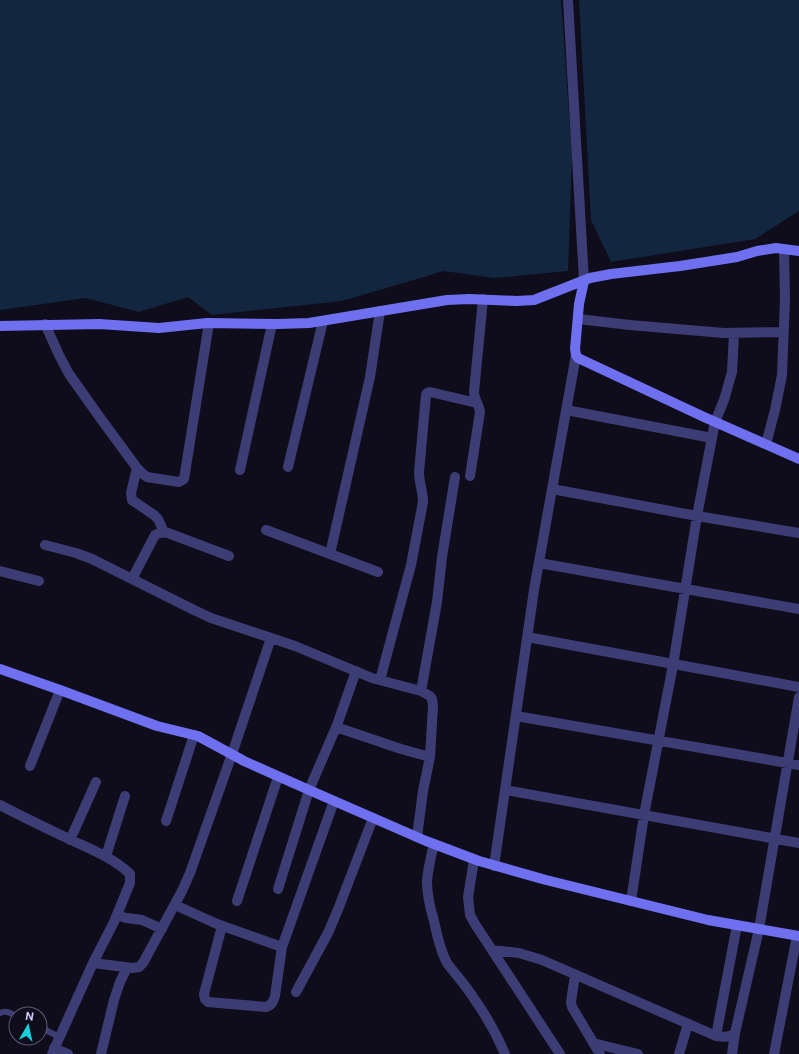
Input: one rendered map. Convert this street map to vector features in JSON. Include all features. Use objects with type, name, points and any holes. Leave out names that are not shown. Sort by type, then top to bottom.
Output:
[{"type":"street","points":[[494,866],[539,563],[576,355],[575,349],[580,298],[584,281],[568,0]]},
{"type":"street","points":[[0,326],[99,324],[159,328],[209,324],[308,323],[447,300],[534,300],[584,281],[610,274],[680,266],[737,257],[757,251],[776,248],[799,251]]},
{"type":"street","points":[[766,444],[782,375],[785,299],[784,249]]},
{"type":"street","points":[[470,476],[480,412],[474,397],[474,392],[483,300]]},
{"type":"street","points":[[330,554],[370,377],[380,312]]},
{"type":"street","points":[[578,319],[659,328],[724,333],[783,332]]},
{"type":"street","points":[[288,467],[323,320]]},
{"type":"street","points":[[45,324],[69,374],[137,468],[143,474],[148,476],[179,482],[184,479],[209,324]]},
{"type":"street","points":[[240,470],[272,324]]},
{"type":"street","points":[[631,901],[644,815],[673,665],[697,516],[715,422],[724,400],[732,372],[734,333]]},
{"type":"street","points":[[576,355],[578,358],[715,422],[799,459]]},
{"type":"street","points":[[380,680],[411,565],[423,502],[423,491],[419,472],[426,395],[430,392],[477,403]]},
{"type":"street","points":[[566,410],[712,438]]},
{"type":"street","points":[[137,468],[131,493],[132,500],[154,515],[158,519],[164,532]]},
{"type":"street","points":[[421,691],[455,477]]},
{"type":"street","points":[[552,489],[697,516],[799,532]]},
{"type":"street","points":[[266,530],[378,572]]},
{"type":"street","points":[[132,579],[155,535],[159,533],[164,532],[229,556]]},
{"type":"street","points":[[45,545],[92,559],[210,618],[295,646],[380,680],[421,691],[430,696],[433,706],[430,756],[423,791],[417,837]]},
{"type":"street","points":[[539,563],[799,609]]},
{"type":"street","points":[[0,572],[39,581]]},
{"type":"street","points":[[93,963],[128,968],[139,967],[143,963],[162,929],[190,873],[271,638]]},
{"type":"street","points":[[527,638],[799,687]]},
{"type":"street","points":[[0,668],[157,726],[198,736],[244,761],[334,802],[474,860],[546,880],[708,920],[798,936],[774,1054]]},
{"type":"street","points":[[278,889],[309,790],[336,727],[356,671]]},
{"type":"street","points":[[30,766],[60,690]]},
{"type":"street","points":[[732,1054],[735,1034],[759,929],[799,697]]},
{"type":"street","points":[[516,716],[799,766]]},
{"type":"street","points":[[336,727],[401,749],[430,756]]},
{"type":"street","points":[[166,821],[194,735]]},
{"type":"street","points":[[237,901],[278,776]]},
{"type":"street","points":[[70,840],[96,782]]},
{"type":"street","points":[[505,790],[799,843]]},
{"type":"street","points":[[106,856],[125,796]]},
{"type":"street","points":[[222,926],[204,994],[205,998],[208,1002],[266,1007],[270,1005],[275,996],[282,947],[334,802]]},
{"type":"street","points":[[0,806],[106,856],[122,866],[130,874],[130,883],[117,914],[53,1051],[68,1054]]},
{"type":"street","points":[[296,992],[328,933],[373,818]]},
{"type":"street","points":[[434,844],[427,883],[428,897],[438,941],[447,963],[481,1009],[505,1054]]},
{"type":"street","points":[[474,860],[468,897],[470,915],[560,1054]]},
{"type":"street","points":[[175,904],[222,926],[282,947]]},
{"type":"street","points":[[117,914],[126,918],[142,920],[162,929]]},
{"type":"street","points":[[716,1036],[737,925]]},
{"type":"street","points":[[492,950],[519,953],[542,960],[716,1036],[728,1037],[735,1034]]},
{"type":"street","points":[[101,1054],[114,1000],[120,982],[128,968]]},
{"type":"street","points":[[575,975],[572,1007],[600,1054]]},
{"type":"street","points":[[679,1054],[688,1024]]},
{"type":"street","points":[[593,1043],[638,1054]]},
{"type":"lane","points":[[48,1031],[59,1037]]},
{"type":"water","points":[[0,0],[561,0],[572,156],[568,271],[494,278],[444,271],[342,301],[212,315],[188,297],[139,312],[86,298],[0,310]]},
{"type":"water","points":[[579,0],[799,0],[799,211],[755,239],[611,262],[591,220]]}]
